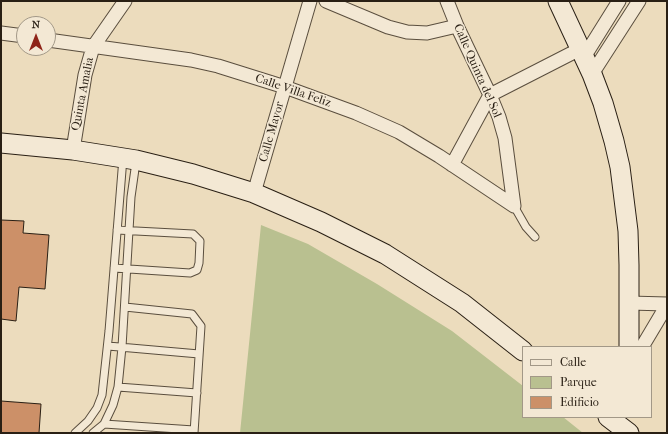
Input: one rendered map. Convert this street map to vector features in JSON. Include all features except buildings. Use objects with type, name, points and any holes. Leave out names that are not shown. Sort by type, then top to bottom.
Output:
[{"type":"main road","points":[[558,1],[585,60],[610,126],[620,167],[628,231],[629,346]]},
{"type":"main road","points":[[1,143],[72,150],[130,159],[193,174],[254,193],[321,222],[385,254],[462,303],[522,349]]},
{"type":"main road","points":[[610,418],[626,427]]},
{"type":"street","name":"Quinta Amalia","points":[[72,150],[85,75],[93,47],[126,1]]},
{"type":"street","name":"Calle Mayor","points":[[254,193],[310,1]]},
{"type":"street","points":[[326,1],[388,27],[407,32],[427,33],[457,26]]},
{"type":"street","name":"Calle Quinta del Sol","points":[[447,1],[499,117],[505,138],[516,209]]},
{"type":"street","points":[[585,60],[619,1]]},
{"type":"street","points":[[452,164],[490,95],[585,60],[639,1]]},
{"type":"street","points":[[1,33],[16,35]]},
{"type":"street","name":"Calle Villa Feliz","points":[[56,41],[191,60],[225,68],[285,87],[356,113],[399,132],[452,164],[516,209]]},
{"type":"street","points":[[629,303],[667,305],[643,346]]},
{"type":"lane","points":[[74,433],[88,421],[98,408],[102,395],[108,346],[117,230],[130,159]]},
{"type":"lane","points":[[93,433],[104,424],[113,405],[118,387],[125,308],[131,197],[130,159]]},
{"type":"lane","points":[[516,209],[535,237]]},
{"type":"lane","points":[[114,268],[190,273],[197,270],[199,263],[200,241],[193,234],[117,230]]},
{"type":"lane","points":[[104,424],[194,431],[201,326],[192,314],[125,308]]},
{"type":"lane","points":[[108,346],[199,354]]},
{"type":"lane","points":[[118,387],[197,392]]},
{"type":"green space","points":[[261,225],[308,244],[377,284],[452,331],[522,385],[522,418],[564,418],[583,433],[240,433]]}]
